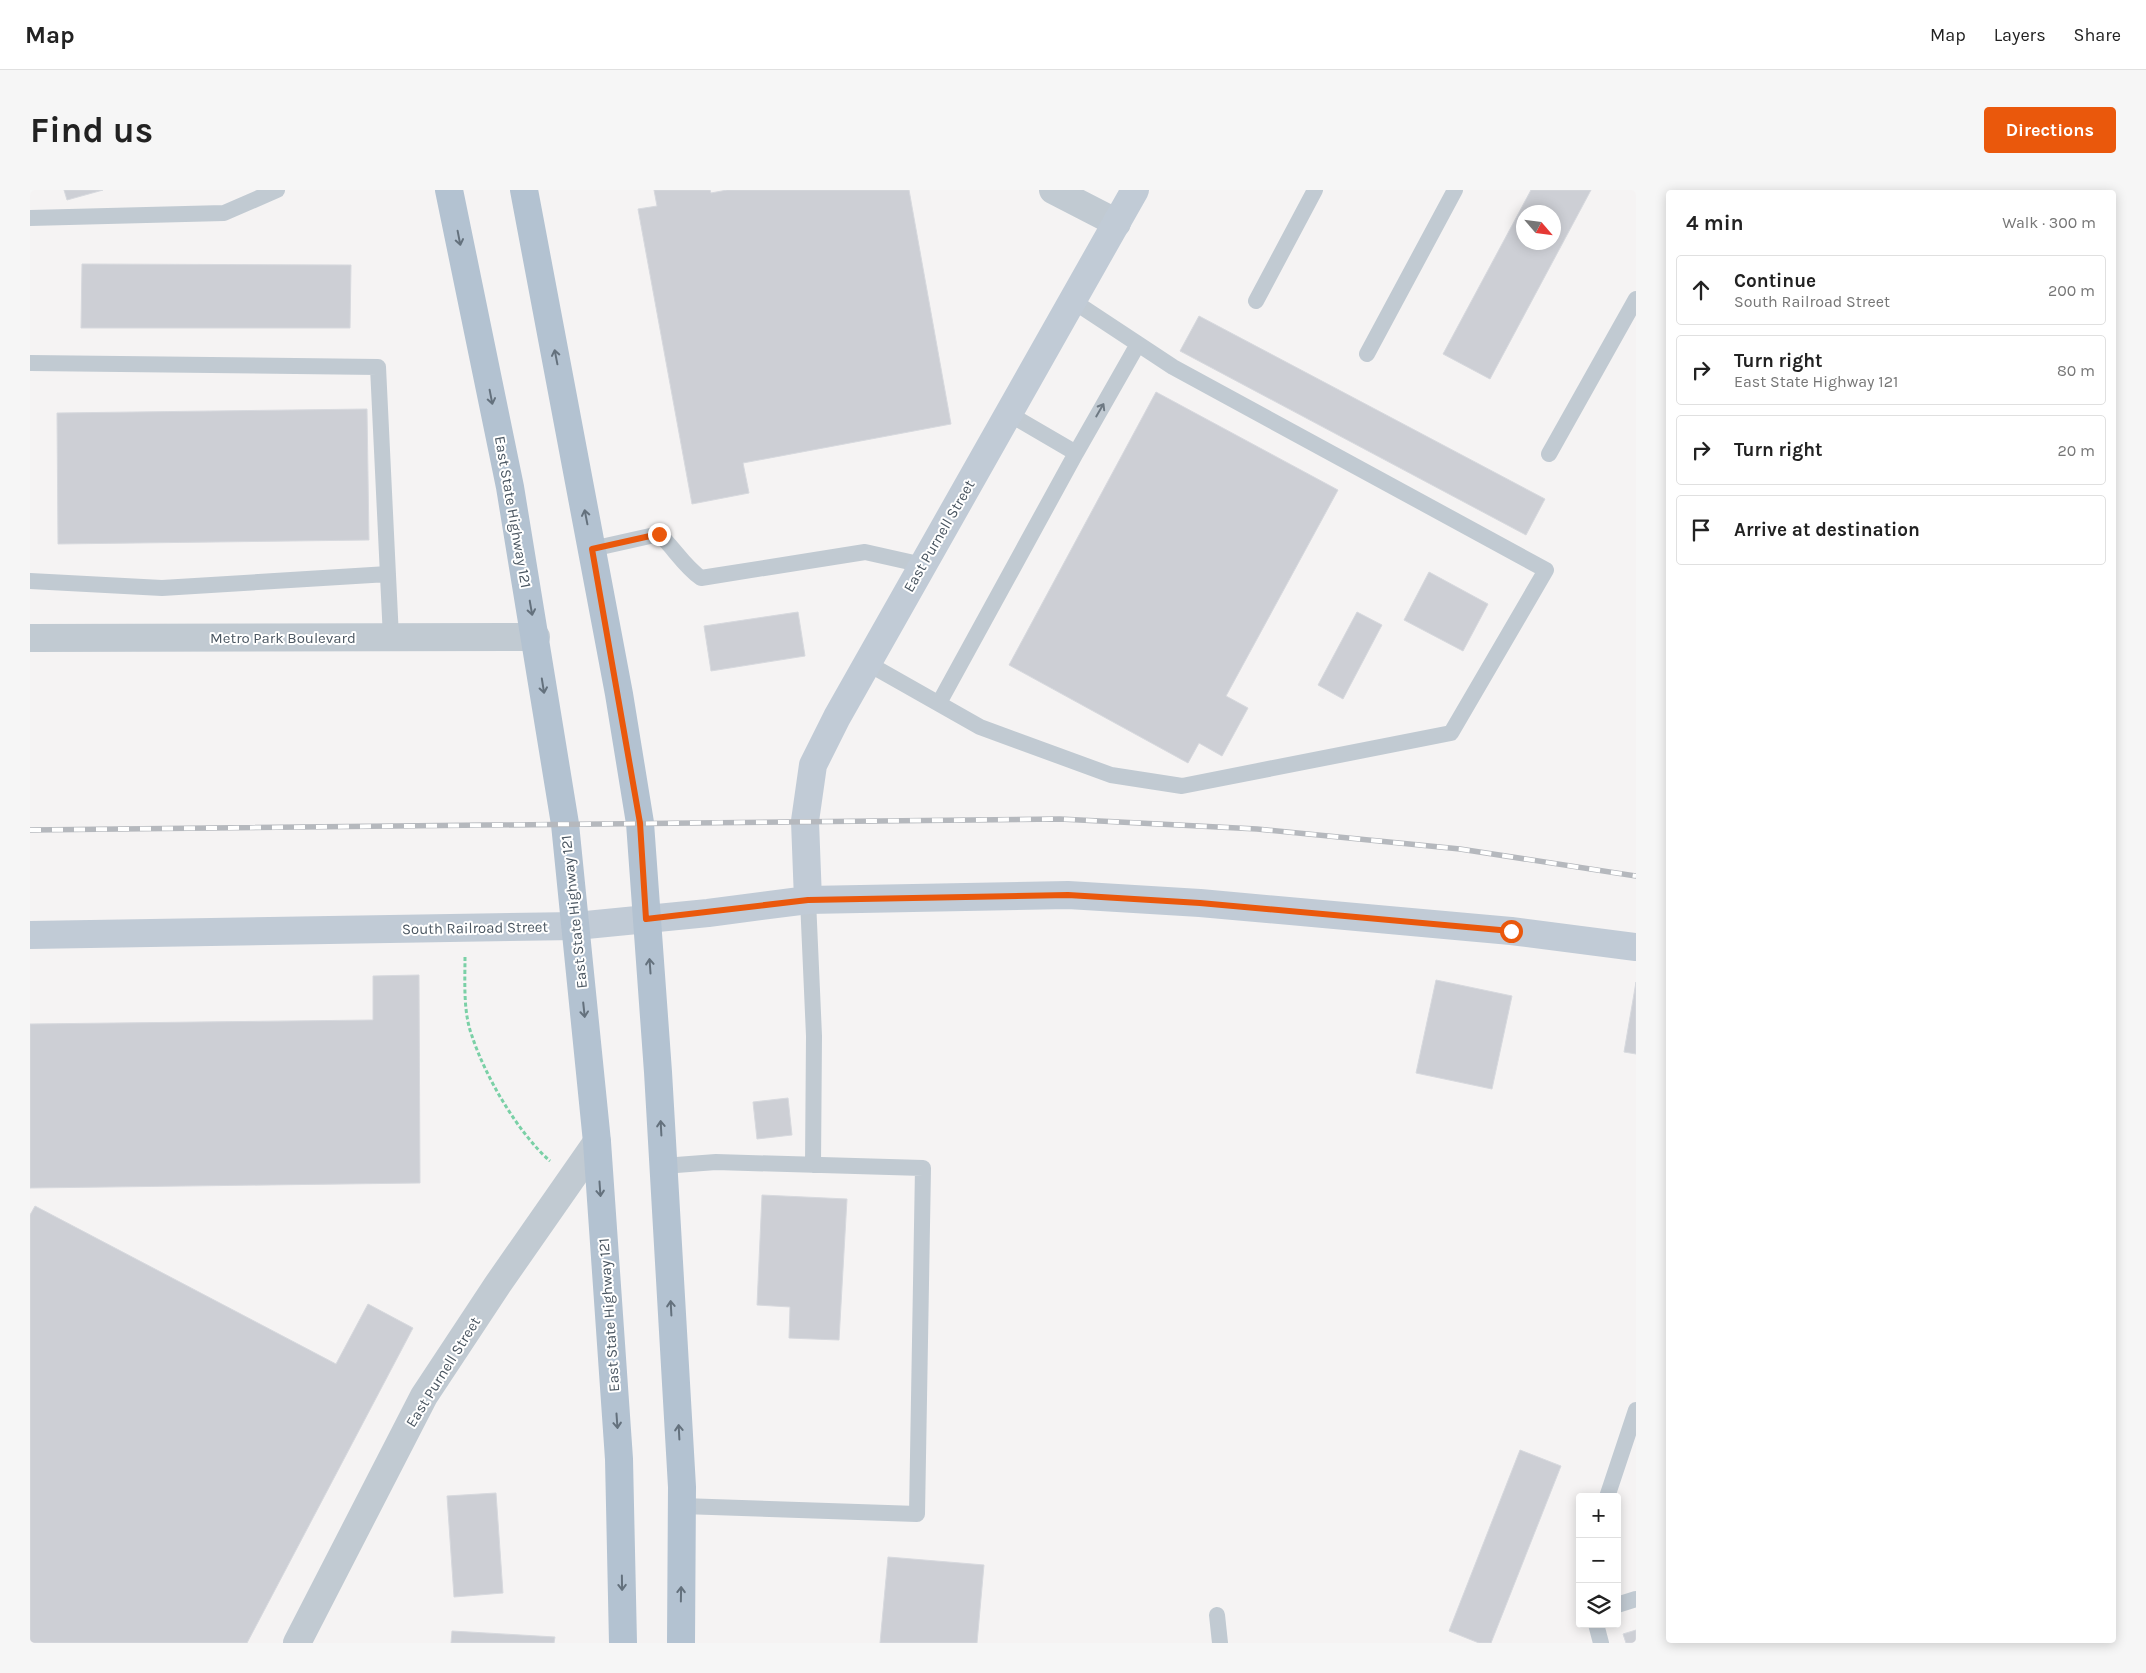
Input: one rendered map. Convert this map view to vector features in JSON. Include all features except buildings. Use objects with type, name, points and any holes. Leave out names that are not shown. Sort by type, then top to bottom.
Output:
[{"type":"main road","name":"East State Highway 121","points":[[449,190],[510,487],[565,824],[597,1142],[619,1458],[623,1643]]},
{"type":"main road","points":[[525,190],[592,549],[640,823],[663,1166],[682,1506],[681,1643]]},
{"type":"street","points":[[1052,190],[1117,223]]},
{"type":"street","name":"East Purnell Street","points":[[808,900],[805,821],[813,765],[867,663],[1135,190]]},
{"type":"street","name":"Metro Park Boulevard","points":[[30,638],[536,637]]},
{"type":"street","name":"South Railroad Street","points":[[30,935],[576,926],[808,900],[1068,895],[1200,903],[1511,931],[1636,947]]},
{"type":"street","name":"East Purnell Street","points":[[297,1643],[424,1396],[498,1284],[597,1142]]},
{"type":"lane","points":[[30,218],[224,213],[277,190]]},
{"type":"lane","points":[[1256,301],[1316,190]]},
{"type":"lane","points":[[1367,354],[1455,190]]},
{"type":"lane","points":[[1550,454],[1636,299]]},
{"type":"lane","points":[[867,663],[980,726],[1111,775],[1182,786],[1451,732],[1546,570],[1173,367],[1073,301]]},
{"type":"lane","points":[[939,703],[1138,344]]},
{"type":"lane","points":[[30,364],[378,367],[391,638]]},
{"type":"lane","points":[[1009,414],[1076,453]]},
{"type":"lane","points":[[592,549],[659,534],[674,549],[691,571],[701,578],[865,552],[923,565]]},
{"type":"lane","points":[[30,581],[162,588],[388,574]]},
{"type":"lane","points":[[808,900],[814,1036],[813,1165]]},
{"type":"lane","points":[[663,1166],[716,1162],[923,1168],[918,1514],[682,1506]]},
{"type":"lane","points":[[1608,1493],[1636,1410]]},
{"type":"lane","points":[[1621,1604],[1636,1599]]},
{"type":"lane","points":[[1217,1615],[1220,1643]]},
{"type":"lane","points":[[1597,1628],[1602,1643]]},
{"type":"path","points":[[465,928],[465,995],[471,1035],[510,1112],[534,1147],[571,1180]]},
{"type":"railway","points":[[30,830],[1060,819],[1257,829],[1460,849],[1636,876]]},
{"type":"route","points":[[659,534],[592,549],[640,823],[646,919],[808,900],[1068,895],[1200,903],[1511,931]]}]
